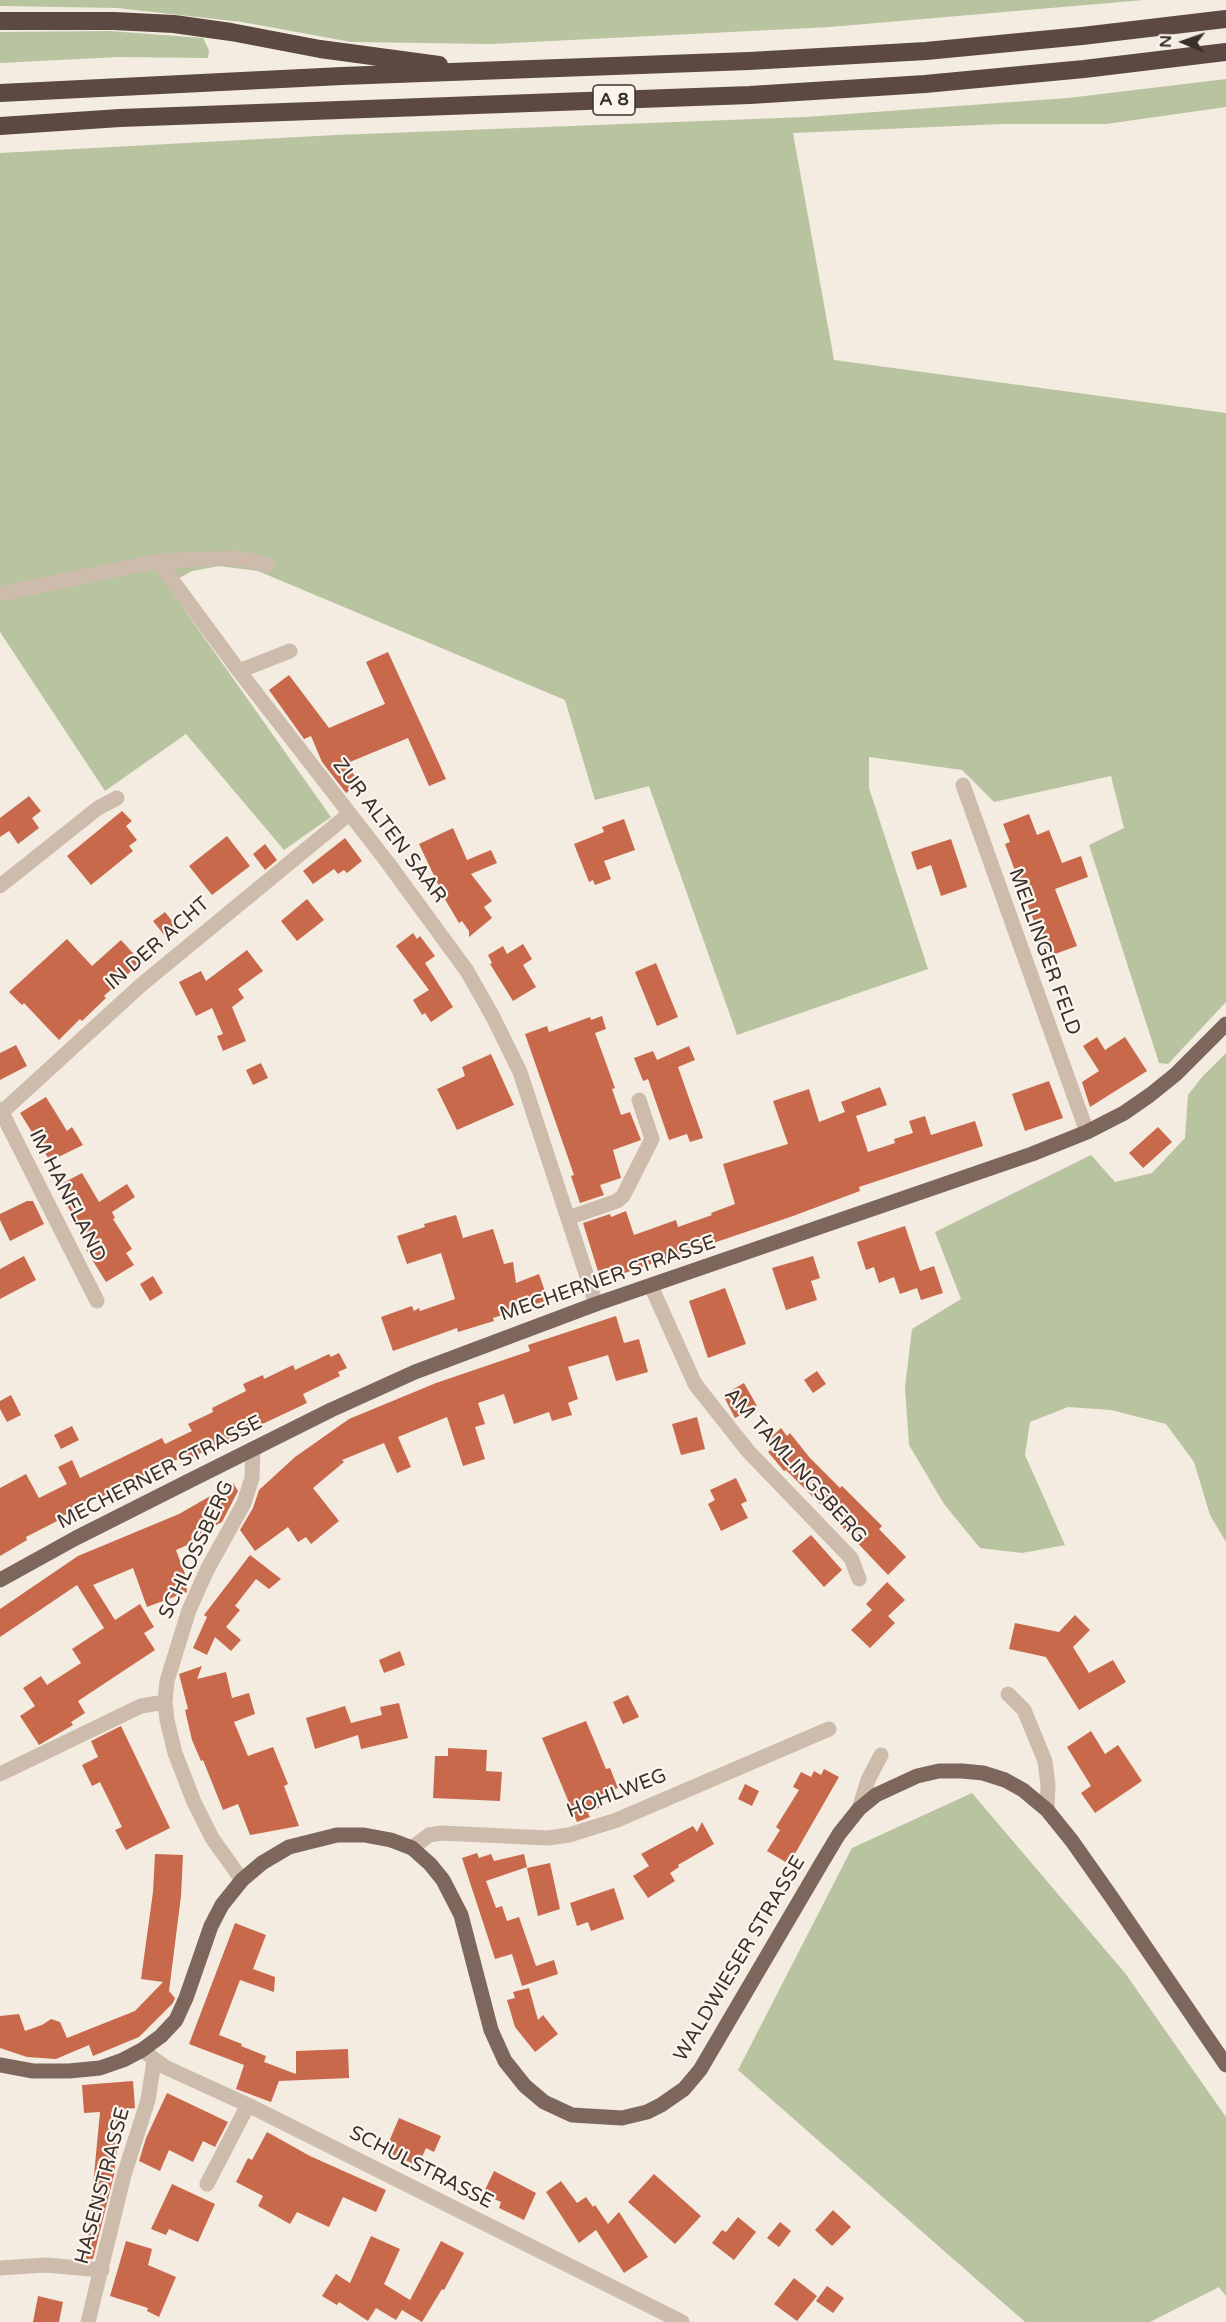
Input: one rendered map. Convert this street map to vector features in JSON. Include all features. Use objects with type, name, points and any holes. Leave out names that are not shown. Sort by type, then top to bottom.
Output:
[{"type":"highway","name":"A 8","points":[[0,93],[319,77],[749,61],[926,51],[1226,19]]},
{"type":"highway","points":[[0,21],[114,21],[174,24],[320,49],[489,72]]},
{"type":"highway","name":"A 8","points":[[0,126],[120,118],[773,93],[925,84],[1084,69],[1226,51]]},
{"type":"main road","name":"MECHERNER STRASSE","points":[[0,1580],[76,1538],[253,1449],[415,1372],[596,1304],[1032,1154],[1087,1132],[1124,1113],[1150,1095],[1176,1074],[1226,1024]]},
{"type":"main road","name":"WALDWIESER STRASSE","points":[[0,2066],[33,2071],[100,2068],[142,2050],[161,2037],[176,2020],[211,1926],[222,1905],[242,1880],[262,1863],[289,1847],[337,1835],[364,1835],[382,1838],[412,1848],[443,1880],[461,1915],[491,2030],[505,2061],[525,2086],[556,2108],[572,2115],[622,2118],[647,2112],[684,2089],[700,2070],[821,1864],[859,1809],[876,1795],[917,1776],[939,1771],[983,1773],[1005,1780],[1023,1790],[1047,1810],[1110,1895],[1226,2065]]},
{"type":"street","points":[[0,594],[158,561],[240,558],[267,565]]},
{"type":"street","name":"ZUR ALTEN SAAR","points":[[158,561],[349,814],[388,862],[453,952],[493,1017],[520,1072],[596,1304]]},
{"type":"street","points":[[239,670],[290,651]]},
{"type":"street","name":"MELLINGER FELD","points":[[963,785],[1087,1132]]},
{"type":"street","points":[[0,886],[98,808],[117,798]]},
{"type":"street","name":"IN DER ACHT","points":[[1,1112],[141,985],[349,814]]},
{"type":"street","points":[[568,1218],[617,1201],[622,1196],[652,1139],[639,1100]]},
{"type":"street","name":"IM HANFLAND","points":[[1,1112],[97,1301]]},
{"type":"street","name":"AM TAMLINGSBERG","points":[[651,1286],[695,1384],[748,1451],[851,1558],[859,1579]]},
{"type":"street","name":"SCHLOSSBERG","points":[[242,1880],[212,1838],[194,1802],[175,1753],[165,1702],[167,1681],[189,1610],[207,1570],[244,1503],[252,1478],[253,1449]]},
{"type":"street","points":[[1008,1694],[1024,1710],[1045,1761],[1048,1785],[1047,1810]]},
{"type":"street","points":[[0,1774],[141,1706],[165,1702]]},
{"type":"street","name":"HOHLWEG","points":[[412,1848],[429,1835],[441,1833],[548,1838],[569,1835],[617,1820],[829,1729]]},
{"type":"street","points":[[859,1809],[868,1780],[881,1755]]},
{"type":"street","name":"SCHULSTRASSE","points":[[142,2050],[154,2061],[248,2105],[682,2322]]},
{"type":"street","name":"HASENSTRASSE","points":[[88,2322],[124,2175],[148,2100],[154,2061]]},
{"type":"street","points":[[207,2184],[248,2105]]},
{"type":"street","points":[[0,2268],[46,2265],[102,2270]]},
{"type":"green space","points":[[0,0],[1144,0],[830,27],[491,44],[351,42],[242,22],[117,8],[0,6]]},
{"type":"green space","points":[[110,31],[203,38],[209,50],[208,58],[118,57],[0,63],[0,32]]},
{"type":"green space","points":[[1226,79],[1226,107],[1106,124],[1002,124],[793,133],[834,360],[1226,413],[1226,1002],[1168,1064],[1159,1063],[1089,845],[1124,828],[1111,776],[994,802],[962,770],[869,757],[869,788],[928,969],[737,1035],[649,786],[595,800],[565,700],[258,571],[219,566],[192,571],[167,585],[331,817],[284,850],[186,734],[105,791],[0,632],[0,153],[336,135],[806,117],[1068,98]]},
{"type":"green space","points":[[1226,1053],[1226,1542],[1210,1515],[1194,1462],[1166,1424],[1111,1410],[1068,1407],[1030,1422],[1025,1455],[1065,1545],[1022,1553],[980,1548],[944,1504],[909,1445],[905,1387],[912,1329],[961,1299],[935,1232],[1091,1155],[1115,1182],[1152,1173],[1185,1138],[1188,1095]]},
{"type":"green space","points":[[972,1793],[1125,1973],[1226,2117],[1226,2296],[1219,2287],[1150,2322],[1025,2322],[738,2070],[852,1848]]},
{"type":"building","points":[[388,652],[446,779],[429,786],[408,738],[345,764],[360,782],[346,793],[322,762],[311,736],[304,739],[269,690],[289,675],[329,728],[385,704],[366,662]]},
{"type":"building","points":[[29,796],[41,811],[32,818],[39,828],[18,844],[9,831],[0,837],[0,818]]},
{"type":"building","points":[[122,811],[132,821],[126,826],[137,840],[129,846],[133,851],[91,885],[67,856]]},
{"type":"building","points":[[1029,814],[1037,835],[1049,830],[1062,863],[1081,856],[1088,877],[1055,889],[1077,946],[1044,958],[1034,928],[1036,927],[1005,844],[1010,842],[1003,824]]},
{"type":"building","points":[[624,819],[635,850],[604,861],[611,879],[595,885],[593,880],[589,882],[574,844],[604,832],[602,827]]},
{"type":"building","points":[[453,828],[467,860],[491,850],[497,863],[471,874],[492,901],[484,907],[492,918],[469,937],[469,931],[462,921],[459,923],[446,901],[419,844]]},
{"type":"building","points":[[227,836],[250,866],[212,895],[189,866]]},
{"type":"building","points":[[345,838],[362,861],[347,873],[344,870],[338,874],[334,869],[313,884],[303,871]]},
{"type":"building","points":[[951,839],[967,887],[941,896],[931,865],[917,870],[911,852]]},
{"type":"building","points":[[265,844],[277,860],[265,870],[253,854]]},
{"type":"building","points":[[307,899],[324,920],[297,941],[281,921]]},
{"type":"building","points":[[165,912],[180,931],[168,940],[153,921]]},
{"type":"building","points":[[413,933],[417,939],[420,936],[435,956],[425,963],[453,1007],[431,1022],[425,1013],[422,1015],[413,1000],[429,990],[396,946]]},
{"type":"building","points":[[67,939],[92,966],[121,940],[141,962],[104,996],[106,998],[82,1021],[80,1019],[59,1040],[24,1003],[22,1005],[9,992]]},
{"type":"building","points":[[523,944],[532,959],[523,965],[536,987],[513,1001],[490,964],[492,963],[488,955],[503,946],[507,954]]},
{"type":"building","points":[[247,950],[263,971],[238,989],[244,998],[232,1007],[246,1041],[223,1051],[217,1036],[223,1034],[212,1008],[196,1016],[179,982],[201,971],[206,981]]},
{"type":"building","points":[[656,963],[678,1017],[657,1026],[635,972]]},
{"type":"building","points":[[602,1016],[606,1029],[595,1033],[615,1088],[612,1089],[621,1115],[630,1112],[641,1140],[613,1150],[621,1178],[600,1185],[604,1195],[580,1203],[571,1176],[574,1175],[525,1034],[547,1026],[549,1032],[590,1017],[591,1020]]},
{"type":"building","points":[[1097,1037],[1105,1050],[1125,1037],[1147,1071],[1090,1107],[1082,1082],[1099,1071],[1083,1046]]},
{"type":"building","points":[[16,1045],[27,1066],[0,1080],[0,1053]]},
{"type":"building","points":[[689,1046],[695,1060],[678,1067],[703,1138],[690,1142],[687,1134],[669,1140],[648,1079],[643,1081],[634,1058],[653,1051],[657,1060]]},
{"type":"building","points":[[491,1054],[514,1105],[457,1130],[437,1089],[465,1076],[462,1067]]},
{"type":"building","points":[[261,1063],[268,1078],[253,1085],[246,1070]]},
{"type":"building","points":[[1049,1081],[1063,1118],[1025,1131],[1012,1094]]},
{"type":"building","points":[[880,1087],[887,1105],[856,1116],[868,1152],[895,1143],[894,1139],[913,1133],[909,1121],[925,1116],[931,1135],[975,1121],[983,1146],[859,1187],[860,1191],[793,1216],[601,1281],[583,1223],[626,1211],[634,1235],[676,1220],[678,1227],[712,1215],[711,1213],[735,1204],[723,1164],[788,1144],[773,1101],[809,1089],[819,1122],[845,1112],[841,1102]]},
{"type":"building","points":[[46,1097],[67,1131],[72,1127],[83,1145],[50,1161],[20,1113]]},
{"type":"building","points":[[1158,1127],[1172,1142],[1143,1168],[1129,1153]]},
{"type":"building","points":[[82,1173],[99,1202],[127,1184],[135,1197],[112,1212],[115,1218],[113,1219],[132,1249],[126,1253],[134,1265],[106,1282],[86,1250],[92,1246],[63,1199],[70,1194],[63,1183]]},
{"type":"building","points":[[27,1201],[33,1201],[44,1224],[10,1241],[0,1220],[0,1214]]},
{"type":"building","points":[[456,1215],[463,1238],[493,1229],[504,1264],[513,1262],[516,1283],[539,1274],[548,1300],[493,1318],[494,1321],[458,1332],[457,1328],[393,1351],[381,1317],[412,1306],[414,1311],[419,1308],[420,1311],[455,1299],[441,1253],[407,1264],[397,1236],[425,1227],[424,1224]]},
{"type":"building","points":[[905,1226],[920,1271],[934,1266],[943,1293],[921,1300],[917,1288],[900,1294],[894,1277],[879,1283],[874,1267],[866,1270],[857,1242]]},
{"type":"building","points":[[24,1256],[36,1280],[0,1299],[0,1269]]},
{"type":"building","points":[[813,1256],[820,1278],[811,1281],[817,1300],[786,1310],[772,1268]]},
{"type":"building","points":[[153,1276],[163,1293],[150,1301],[140,1284]]},
{"type":"building","points":[[725,1288],[746,1344],[708,1358],[689,1301]]},
{"type":"building","points":[[616,1316],[624,1343],[639,1339],[648,1372],[616,1381],[608,1355],[568,1367],[578,1399],[568,1403],[572,1415],[552,1421],[549,1412],[514,1424],[504,1394],[478,1403],[485,1424],[475,1427],[485,1459],[463,1466],[447,1417],[398,1437],[411,1467],[397,1473],[384,1443],[342,1460],[344,1462],[313,1488],[339,1521],[311,1544],[306,1537],[298,1542],[288,1527],[255,1551],[240,1530],[253,1508],[259,1490],[295,1457],[349,1419],[436,1383],[530,1351],[528,1345]]},
{"type":"building","points":[[339,1353],[347,1368],[338,1372],[340,1376],[303,1394],[307,1403],[186,1460],[184,1456],[63,1516],[26,1537],[27,1540],[0,1556],[0,1488],[26,1474],[39,1498],[67,1484],[58,1467],[72,1460],[80,1478],[162,1438],[165,1444],[192,1431],[188,1424],[213,1412],[212,1408],[246,1391],[243,1384],[263,1375],[264,1379],[293,1365],[295,1370],[329,1354],[331,1357]]},
{"type":"building","points":[[817,1371],[826,1384],[813,1393],[804,1380]]},
{"type":"building","points":[[744,1383],[757,1406],[735,1418],[723,1395]]},
{"type":"building","points":[[11,1395],[21,1415],[7,1422],[0,1409],[0,1401]]},
{"type":"building","points":[[697,1417],[705,1449],[681,1455],[672,1424]]},
{"type":"building","points":[[72,1426],[79,1440],[61,1449],[54,1435]]},
{"type":"building","points":[[781,1428],[787,1436],[790,1433],[810,1458],[882,1526],[879,1529],[906,1557],[888,1575],[786,1470],[784,1471],[768,1452],[772,1449],[766,1442]]},
{"type":"building","points":[[736,1478],[747,1501],[741,1504],[748,1518],[721,1531],[708,1504],[715,1500],[710,1490]]},
{"type":"building","points":[[233,1483],[238,1491],[222,1522],[207,1530],[208,1536],[176,1550],[188,1582],[186,1583],[187,1592],[147,1607],[133,1568],[93,1585],[115,1620],[140,1604],[154,1627],[144,1633],[155,1650],[78,1701],[85,1713],[71,1722],[73,1725],[39,1745],[20,1716],[35,1706],[23,1688],[41,1676],[47,1685],[81,1663],[72,1649],[104,1628],[77,1585],[0,1637],[0,1609],[78,1556],[179,1514]]},
{"type":"building","points":[[811,1535],[842,1570],[824,1587],[792,1551]]},
{"type":"building","points":[[250,1555],[281,1579],[269,1589],[256,1579],[235,1606],[240,1610],[226,1627],[241,1640],[231,1651],[215,1637],[207,1655],[193,1648],[207,1617],[204,1615]]},
{"type":"building","points":[[887,1582],[905,1600],[888,1616],[895,1623],[870,1648],[851,1630],[872,1610],[866,1604]]},
{"type":"building","points":[[1075,1615],[1090,1630],[1073,1647],[1089,1673],[1113,1660],[1126,1682],[1079,1710],[1046,1657],[1009,1649],[1015,1623],[1059,1632]]},
{"type":"building","points":[[400,1651],[405,1665],[384,1673],[379,1660]]},
{"type":"building","points":[[202,1666],[197,1679],[226,1672],[232,1698],[249,1693],[255,1714],[234,1722],[248,1756],[273,1747],[288,1784],[284,1786],[299,1826],[250,1835],[238,1804],[223,1810],[203,1760],[201,1761],[192,1740],[185,1710],[188,1709],[179,1674]]},
{"type":"building","points":[[628,1695],[639,1717],[623,1724],[613,1702]]},
{"type":"building","points":[[399,1703],[408,1738],[361,1749],[358,1735],[315,1749],[306,1718],[345,1706],[351,1723],[382,1715],[380,1707]]},
{"type":"building","points":[[586,1721],[606,1769],[610,1768],[618,1788],[596,1797],[600,1807],[588,1813],[590,1817],[577,1822],[542,1738]]},
{"type":"building","points":[[121,1726],[170,1828],[126,1850],[115,1830],[122,1827],[100,1782],[92,1786],[82,1765],[98,1757],[91,1741]]},
{"type":"building","points":[[1091,1731],[1105,1754],[1118,1745],[1142,1781],[1095,1813],[1081,1793],[1091,1786],[1067,1747]]},
{"type":"building","points":[[448,1748],[487,1750],[486,1771],[502,1772],[500,1801],[433,1798],[435,1756],[448,1756]]},
{"type":"building","points":[[824,1769],[839,1777],[789,1864],[767,1851],[780,1830],[776,1827],[799,1790],[793,1787],[801,1772],[811,1777],[814,1771],[821,1775]]},
{"type":"building","points":[[745,1784],[759,1791],[752,1806],[738,1799]]},
{"type":"building","points":[[702,1822],[714,1844],[678,1865],[679,1867],[670,1873],[675,1881],[648,1898],[633,1876],[649,1866],[641,1854],[693,1826],[697,1832]]},
{"type":"building","points":[[477,1853],[479,1858],[491,1854],[494,1861],[524,1854],[527,1867],[486,1881],[496,1908],[502,1906],[507,1921],[519,1917],[536,1966],[554,1960],[558,1974],[522,1986],[512,1954],[495,1959],[462,1858]]},
{"type":"building","points":[[155,1854],[183,1855],[181,1896],[169,1991],[175,1998],[173,2003],[139,2037],[93,2056],[89,2045],[56,2059],[27,2057],[0,2048],[0,2016],[19,2014],[25,2031],[51,2019],[60,2022],[67,2038],[135,2011],[163,1982],[141,1979],[153,1892]]},
{"type":"building","points":[[550,1863],[560,1909],[538,1916],[527,1868]]},
{"type":"building","points":[[614,1888],[624,1919],[591,1931],[588,1922],[577,1926],[570,1903]]},
{"type":"building","points":[[235,1923],[266,1935],[253,1969],[275,1977],[274,1992],[240,1980],[219,2035],[266,2056],[264,2062],[296,2074],[296,2051],[348,2049],[349,2078],[279,2081],[271,2102],[236,2089],[244,2065],[189,2044]]},
{"type":"building","points":[[529,1988],[538,2020],[543,2015],[558,2034],[535,2052],[515,2027],[507,2000],[515,1998],[513,1992]]},
{"type":"building","points":[[133,2081],[135,2108],[121,2110],[114,2175],[93,2259],[86,2259],[100,2112],[84,2113],[82,2085]]},
{"type":"building","points":[[167,2093],[228,2122],[215,2147],[203,2141],[193,2162],[169,2150],[160,2171],[139,2161],[146,2138]]},
{"type":"building","points":[[399,2118],[441,2136],[434,2152],[426,2148],[418,2166],[385,2151]]},
{"type":"building","points":[[267,2132],[310,2156],[386,2190],[376,2212],[343,2197],[329,2227],[297,2212],[290,2224],[258,2206],[263,2196],[236,2182],[248,2158],[252,2160]]},
{"type":"building","points":[[494,2171],[536,2193],[524,2220],[499,2208],[501,2202],[483,2194]]},
{"type":"building","points":[[654,2174],[701,2216],[675,2244],[628,2202]]},
{"type":"building","points":[[561,2181],[577,2203],[586,2197],[593,2207],[595,2205],[608,2224],[619,2212],[648,2257],[624,2273],[596,2230],[579,2243],[546,2192]]},
{"type":"building","points":[[172,2184],[215,2204],[198,2242],[169,2229],[166,2235],[151,2229]]},
{"type":"building","points":[[833,2210],[851,2227],[832,2246],[815,2230]]},
{"type":"building","points":[[738,2217],[756,2232],[734,2260],[712,2243],[722,2230],[726,2232]]},
{"type":"building","points":[[780,2222],[791,2231],[779,2247],[767,2238]]},
{"type":"building","points":[[371,2236],[400,2249],[384,2284],[410,2300],[441,2241],[464,2253],[444,2290],[442,2289],[422,2322],[402,2310],[396,2320],[376,2308],[368,2321],[339,2302],[337,2305],[322,2296],[336,2274],[350,2283]]},
{"type":"building","points":[[126,2241],[152,2249],[148,2265],[176,2277],[159,2317],[147,2311],[148,2308],[110,2296]]},
{"type":"building","points":[[794,2278],[817,2296],[797,2321],[774,2304]]},
{"type":"building","points":[[827,2286],[844,2298],[833,2313],[816,2301]]},
{"type":"building","points":[[38,2296],[63,2302],[59,2322],[33,2322]]}]
